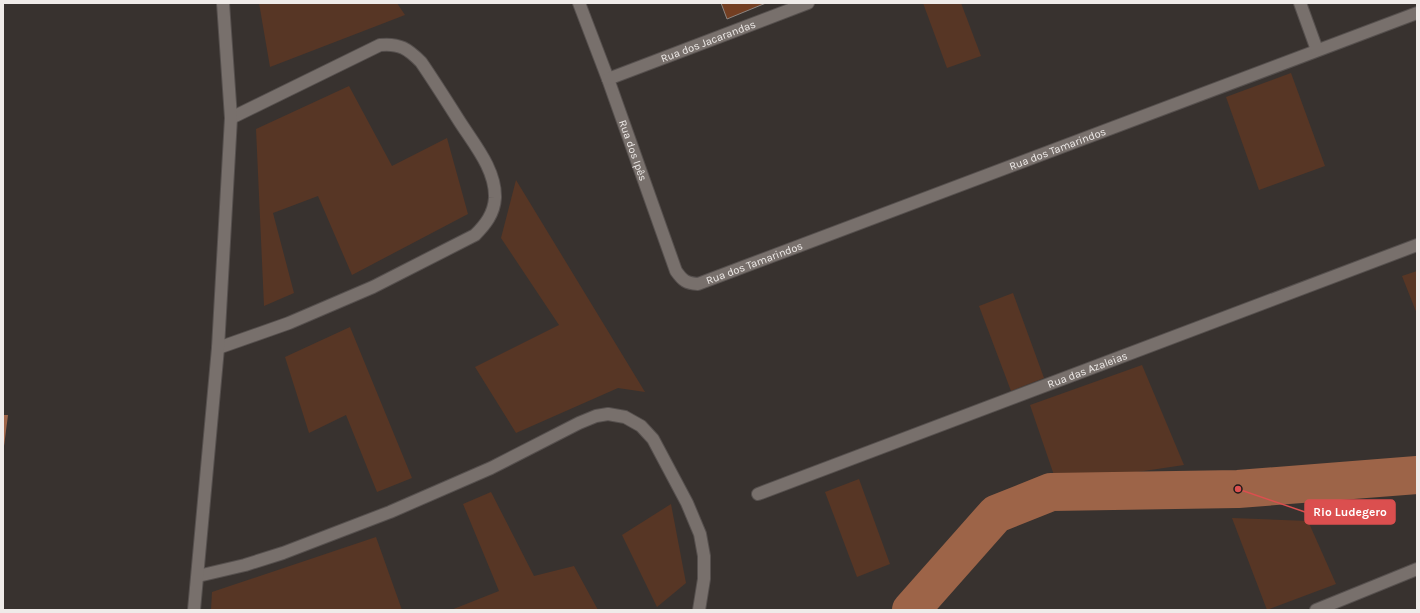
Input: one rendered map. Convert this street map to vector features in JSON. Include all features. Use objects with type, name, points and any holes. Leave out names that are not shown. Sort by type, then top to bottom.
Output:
[{"type":"street","points":[[194,610],[218,348],[231,118],[223,3]]},
{"type":"street","name":"Rua dos Ipês","points":[[579,3],[608,79],[676,271],[680,278],[687,283],[698,284]]},
{"type":"street","name":"Rua dos Jacarandas","points":[[608,79],[808,3]]},
{"type":"street","points":[[1300,3],[1317,50]]},
{"type":"street","name":"Rua dos Tamarindos","points":[[698,284],[1417,13]]},
{"type":"street","points":[[218,348],[289,323],[373,287],[475,235],[486,225],[493,209],[495,198],[492,178],[480,153],[421,62],[410,51],[398,45],[380,45],[231,118]]},
{"type":"street","name":"Rua das Azaleias","points":[[758,494],[1417,245]]},
{"type":"street","points":[[198,576],[245,565],[283,553],[390,512],[484,471],[579,423],[596,416],[608,414],[625,417],[640,426],[653,439],[687,503],[700,534],[704,556],[704,579],[699,610]]},
{"type":"street","points":[[1316,610],[1417,569]]},
{"type":"shaded area","points":[[259,3],[397,3],[405,15],[270,67]]},
{"type":"shaded area","points":[[923,3],[961,3],[981,56],[947,68]]},
{"type":"shaded area","points":[[1291,73],[1325,166],[1259,190],[1226,97]]},
{"type":"shaded area","points":[[349,86],[392,166],[447,138],[468,214],[352,275],[318,196],[273,213],[294,293],[264,306],[256,129]]},
{"type":"shaded area","points":[[516,180],[645,392],[618,388],[516,433],[475,367],[559,325],[501,238]]},
{"type":"shaded area","points":[[1417,271],[1417,314],[1402,276]]},
{"type":"shaded area","points":[[1013,293],[1044,378],[1011,391],[979,306]]},
{"type":"shaded area","points":[[350,327],[412,478],[377,492],[346,415],[309,433],[285,357]]},
{"type":"shaded area","points":[[1142,365],[1184,465],[1057,484],[1030,405]]},
{"type":"shaded area","points":[[3,415],[8,415],[3,454]]},
{"type":"shaded area","points":[[859,479],[890,564],[857,577],[825,492]]},
{"type":"shaded area","points":[[491,492],[534,576],[574,566],[598,610],[451,610],[499,591],[463,504]]},
{"type":"shaded area","points":[[671,504],[686,583],[657,607],[622,535]]},
{"type":"shaded area","points":[[1232,518],[1308,521],[1336,584],[1267,610]]},
{"type":"shaded area","points":[[376,537],[402,610],[211,610],[212,592]]},
{"type":"building","points":[[721,3],[766,3],[727,19]]},
{"type":"waterway","points":[[911,610],[996,514],[1051,492],[1238,489],[1417,475]]},
{"type":"place","name":"Rio Ludegero","points":[[1238,489]]}]
